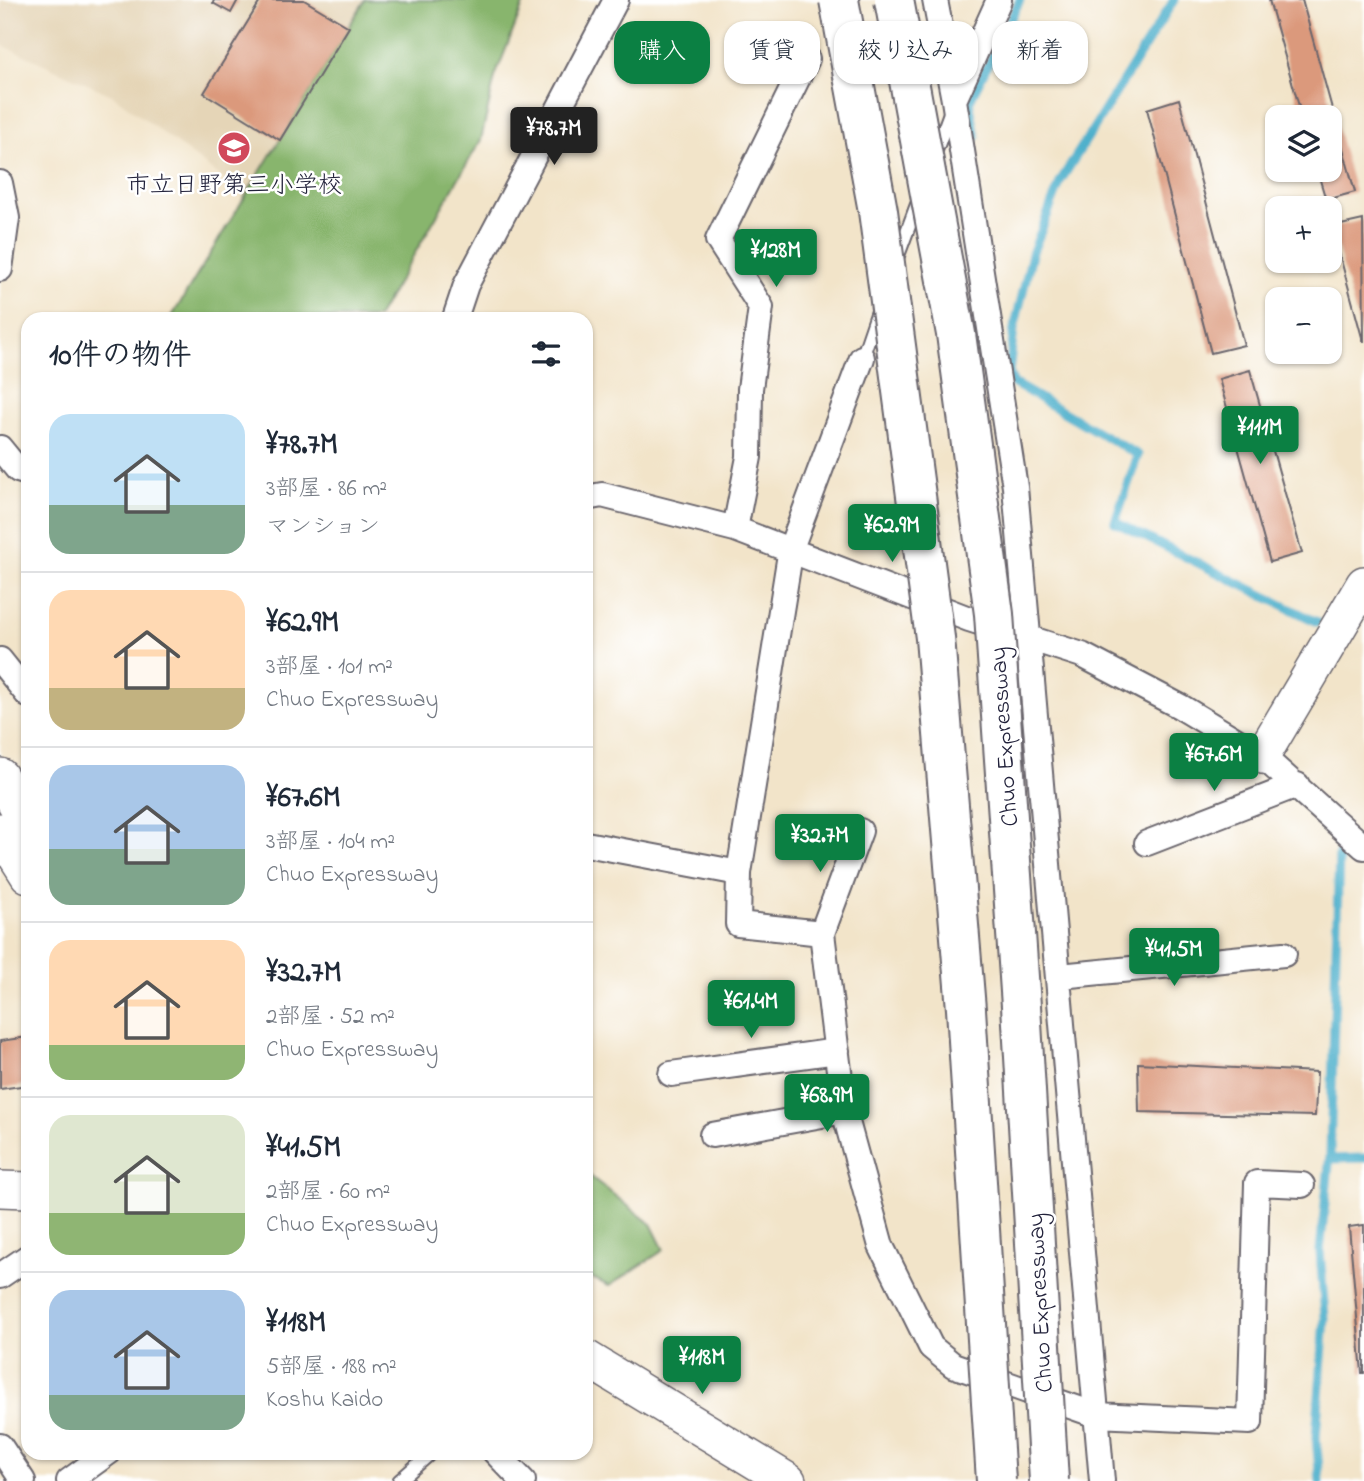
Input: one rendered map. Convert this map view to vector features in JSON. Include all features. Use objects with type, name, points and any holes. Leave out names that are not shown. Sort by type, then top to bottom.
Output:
[{"type":"highway","points":[[839,0],[878,211],[934,638],[966,1009],[996,1481]]},
{"type":"highway","name":"Chuo Expressway","points":[[894,0],[956,334],[994,614],[1022,1020],[1049,1481]]},
{"type":"street","points":[[457,312],[466,285],[616,0]]},
{"type":"street","points":[[935,0],[954,100],[1015,487],[1026,635],[1060,976],[1102,1481]]},
{"type":"street","points":[[954,100],[999,0]]},
{"type":"street","points":[[735,529],[749,457],[750,389],[761,307],[718,240],[795,84]]},
{"type":"street","points":[[0,183],[7,218],[0,270]]},
{"type":"street","points":[[822,933],[738,925],[739,873],[790,548],[862,358]]},
{"type":"street","points":[[0,448],[21,471]]},
{"type":"street","points":[[593,497],[602,495],[735,529],[970,619],[1026,635],[1103,665],[1181,707],[1262,756],[1364,847]]},
{"type":"street","points":[[1262,756],[1364,584]]},
{"type":"street","points":[[0,660],[21,686]]},
{"type":"street","points":[[0,776],[21,813]]},
{"type":"street","points":[[1147,843],[1297,785]]},
{"type":"street","points":[[0,831],[21,864]]},
{"type":"street","points":[[860,831],[822,933],[844,1111],[881,1246],[931,1347],[953,1365],[1096,1415],[1250,1422],[1257,1183],[1303,1185]]},
{"type":"street","points":[[593,845],[739,873]]},
{"type":"street","points":[[1060,976],[1284,954]]},
{"type":"street","points":[[671,1074],[836,1051]]},
{"type":"street","points":[[712,1135],[844,1111]]},
{"type":"street","points":[[0,1189],[21,1190]]},
{"type":"street","points":[[0,1276],[21,1262]]},
{"type":"street","points":[[593,1362],[788,1481]]},
{"type":"street","points":[[0,1446],[23,1481]]},
{"type":"street","points":[[69,1481],[98,1460]]},
{"type":"street","points":[[503,1460],[523,1481]]},
{"type":"lane","points":[[862,358],[954,100]]},
{"type":"lane","points":[[399,1481],[423,1460]]},
{"type":"shaded area","name":"市立日野第三小学校","points":[[0,0],[384,0],[250,199],[114,96],[0,44]]},
{"type":"green space","points":[[365,0],[525,0],[495,77],[481,140],[381,312],[175,312]]},
{"type":"green space","points":[[593,1178],[651,1224],[664,1250],[609,1286],[593,1278]]},
{"type":"building","points":[[214,0],[238,0],[231,13],[213,3]]},
{"type":"building","points":[[261,0],[304,0],[349,27],[280,140],[204,93]]},
{"type":"building","points":[[1269,0],[1302,0],[1331,105],[1299,105]]},
{"type":"building","points":[[1179,99],[1244,345],[1211,353],[1147,109]]},
{"type":"building","points":[[1342,145],[1355,192],[1325,196],[1321,182],[1342,182]]},
{"type":"building","points":[[1363,220],[1364,341],[1342,264],[1342,225]]},
{"type":"building","points":[[1250,370],[1302,553],[1270,562],[1219,379]]},
{"type":"building","points":[[21,1038],[21,1086],[0,1089],[0,1041]]},
{"type":"building","points":[[1138,1063],[1317,1072],[1315,1116],[1139,1112]]},
{"type":"building","points":[[1364,1225],[1364,1373],[1362,1373],[1349,1227]]},
{"type":"waterway","points":[[976,137],[969,102],[1020,0]]},
{"type":"waterway","points":[[1174,0],[1061,180],[1032,254],[1014,329],[1009,372],[1013,383],[1138,455],[1115,522],[1317,622]]},
{"type":"waterway","points":[[1320,1481],[1316,1437],[1325,1318],[1320,1251],[1330,1155],[1339,854]]},
{"type":"waterway","points":[[1330,1159],[1364,1158]]},
{"type":"place","name":"市立日野第三小学校","points":[[234,148]]}]
